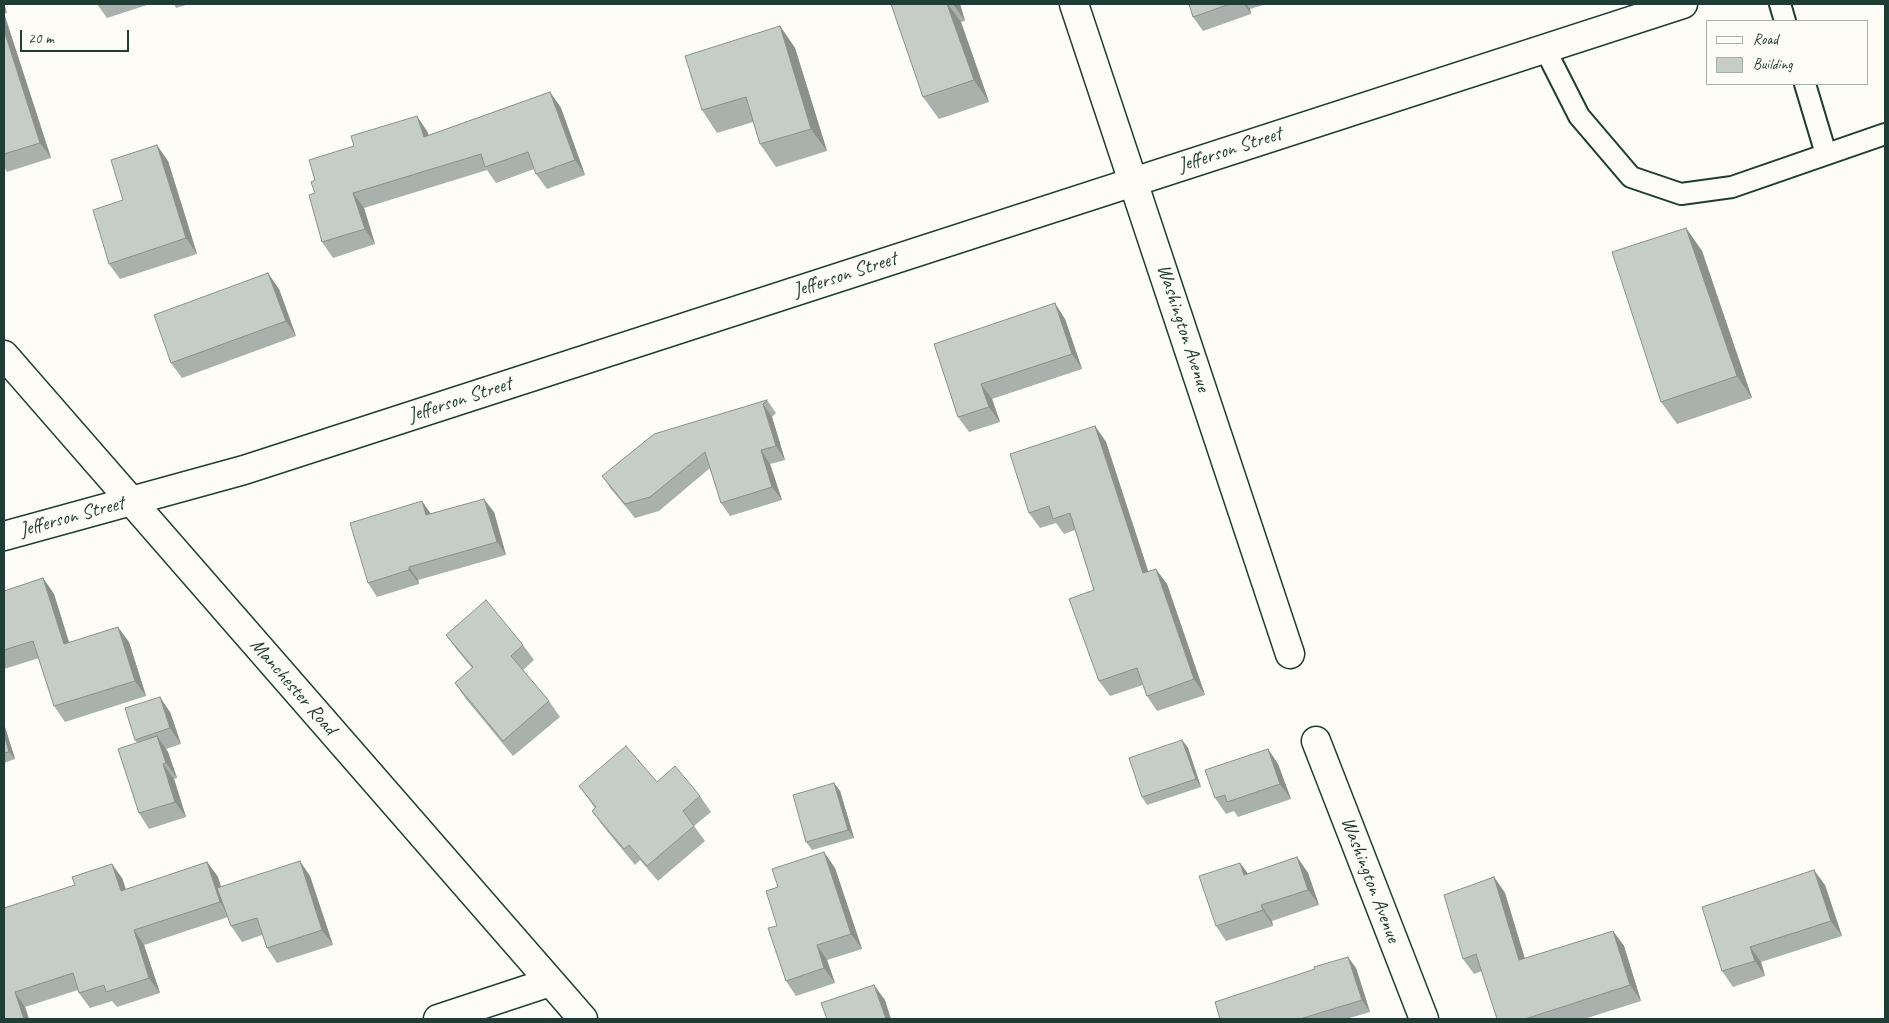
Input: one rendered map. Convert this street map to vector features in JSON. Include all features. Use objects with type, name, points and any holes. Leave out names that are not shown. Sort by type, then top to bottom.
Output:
[{"type":"street","name":"Washington Avenue","points":[[1074,4],[1135,181],[1290,654]]},
{"type":"street","name":"Jefferson Street","points":[[4,536],[244,470],[1684,4]]},
{"type":"street","name":"Manchester Road","points":[[4,355],[583,1019]]},
{"type":"street","name":"Washington Avenue","points":[[1316,741],[1424,1019]]},
{"type":"street","points":[[438,1019],[550,982]]},
{"type":"lane","points":[[1780,4],[1785,20]]},
{"type":"lane","points":[[1545,49],[1578,116],[1631,177],[1681,194],[1732,187],[1885,134]]},
{"type":"lane","points":[[1804,85],[1826,154]]},
{"type":"building","points":[[891,4],[947,4],[974,80],[923,97]]},
{"type":"building","points":[[1189,4],[1230,4],[1193,17]]},
{"type":"building","points":[[780,26],[811,129],[760,144],[746,97],[702,110],[685,56]]},
{"type":"building","points":[[4,30],[40,143],[4,154]]},
{"type":"building","points":[[550,92],[575,160],[536,174],[528,152],[485,167],[481,154],[353,193],[365,229],[322,242],[309,195],[315,193],[311,182],[315,180],[309,160],[354,146],[351,136],[417,116],[424,137]]},
{"type":"building","points":[[157,145],[186,238],[109,264],[93,210],[123,200],[111,160]]},
{"type":"building","points":[[1686,228],[1737,376],[1661,402],[1612,252]]},
{"type":"building","points":[[268,273],[286,321],[171,363],[154,315]]},
{"type":"building","points":[[1055,303],[1072,354],[981,384],[989,407],[958,417],[934,344]]},
{"type":"building","points":[[767,400],[763,404],[776,446],[761,450],[772,487],[721,503],[705,452],[650,497],[625,504],[602,476],[654,434]]},
{"type":"building","points":[[1095,426],[1143,573],[1156,569],[1194,679],[1147,696],[1137,668],[1099,681],[1069,599],[1094,590],[1070,513],[1053,519],[1049,506],[1029,513],[1010,454]]},
{"type":"building","points":[[484,499],[497,542],[409,567],[409,570],[368,583],[350,523],[422,501],[426,515]]},
{"type":"building","points":[[43,578],[64,644],[118,627],[135,681],[54,706],[33,641],[4,650],[4,591]]},
{"type":"building","points":[[486,600],[523,645],[511,656],[549,701],[503,741],[455,683],[473,667],[446,635]]},
{"type":"building","points":[[160,697],[170,728],[135,740],[125,708]]},
{"type":"building","points":[[4,734],[9,752],[4,753]]},
{"type":"building","points":[[157,736],[166,763],[163,764],[175,802],[139,813],[118,749]]},
{"type":"building","points":[[1182,740],[1196,779],[1142,797],[1129,758]]},
{"type":"building","points":[[626,746],[657,782],[675,766],[700,796],[683,811],[694,826],[647,866],[629,845],[624,849],[592,811],[596,807],[579,786]]},
{"type":"building","points":[[1268,749],[1280,784],[1227,802],[1225,795],[1215,798],[1205,770]]},
{"type":"building","points":[[834,783],[848,830],[806,842],[793,795]]},
{"type":"building","points":[[824,852],[851,934],[817,945],[824,968],[786,981],[768,928],[777,926],[766,891],[778,887],[772,869]]},
{"type":"building","points":[[1297,857],[1308,890],[1261,905],[1263,910],[1216,926],[1199,876],[1240,863],[1244,875]]},
{"type":"building","points":[[300,861],[322,930],[267,948],[257,918],[231,926],[217,888]]},
{"type":"building","points":[[207,862],[220,902],[134,930],[149,978],[106,992],[104,985],[79,993],[73,973],[15,992],[24,1019],[4,1019],[4,908],[75,885],[72,877],[112,864],[121,891]]},
{"type":"building","points":[[1814,870],[1831,921],[1750,947],[1755,961],[1722,971],[1702,907]]},
{"type":"building","points":[[1494,877],[1519,960],[1613,931],[1630,985],[1525,1019],[1497,1019],[1476,954],[1463,959],[1444,895]]},
{"type":"building","points":[[1348,957],[1362,1000],[1300,1019],[1220,1019],[1215,1002]]},
{"type":"building","points":[[874,985],[886,1019],[827,1019],[821,1003]]}]
